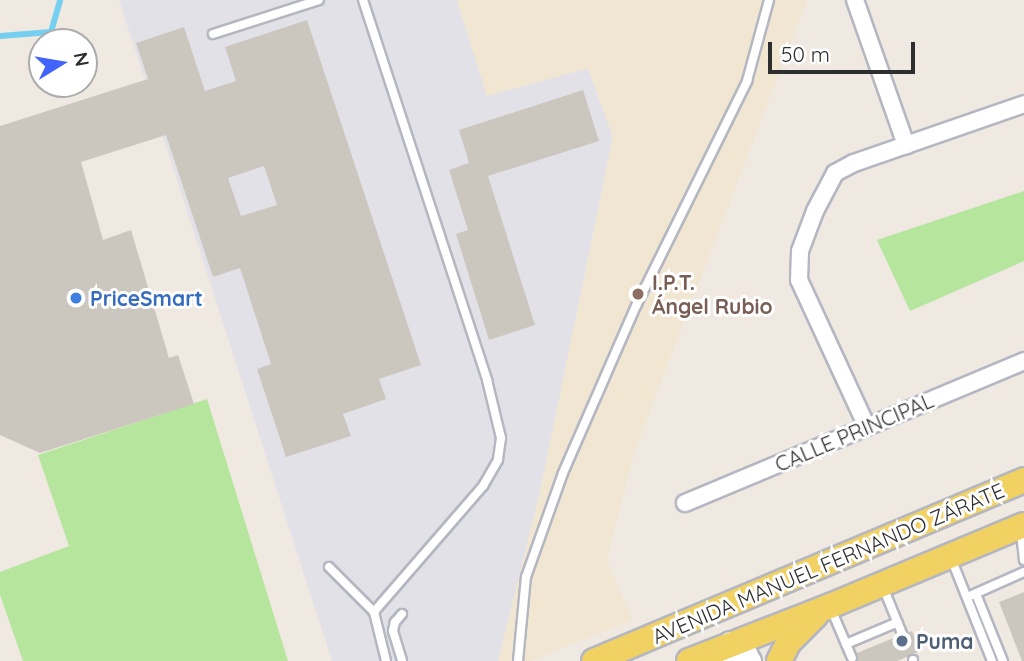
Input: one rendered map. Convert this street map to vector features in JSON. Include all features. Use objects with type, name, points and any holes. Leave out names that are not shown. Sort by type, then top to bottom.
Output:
[{"type":"main road","name":"AVENIDA MANUEL FERNANDO ZÁRATE","points":[[594,661],[1024,480]]},
{"type":"main road","name":"AVENIDA MANUEL FERNANDO ZÁRATE","points":[[689,661],[728,652],[1022,526]]},
{"type":"main road","points":[[659,635],[695,635],[728,652],[739,618],[766,587]]},
{"type":"main road","points":[[779,661],[788,643],[826,608]]},
{"type":"street","points":[[855,0],[906,145]]},
{"type":"street","points":[[867,427],[799,281],[800,251],[815,211],[835,173],[853,163],[1024,104]]},
{"type":"street","name":"CALLE PRINCIPAL","points":[[685,503],[1024,362]]},
{"type":"street","points":[[728,652],[749,661]]},
{"type":"lane","points":[[213,34],[318,0]]},
{"type":"lane","points":[[363,0],[487,380],[501,438],[498,460],[483,486],[374,612]]},
{"type":"lane","points":[[518,661],[526,577],[563,473],[637,304],[747,81],[769,0]]},
{"type":"lane","points":[[1022,526],[1024,560]]},
{"type":"lane","points":[[950,556],[992,661]]},
{"type":"lane","points":[[329,567],[374,612],[386,661]]},
{"type":"lane","points":[[967,597],[1024,572]]},
{"type":"lane","points":[[882,584],[903,636]]},
{"type":"lane","points":[[976,594],[1003,661]]},
{"type":"lane","points":[[826,608],[852,658]]},
{"type":"lane","points":[[402,614],[395,622],[393,631],[402,661]]},
{"type":"lane","points":[[846,644],[898,622]]},
{"type":"shaded area","points":[[119,0],[457,0],[487,96],[588,68],[613,137],[540,492],[498,661],[332,661]]},
{"type":"shaded area","name":"I.P.T. Ángel Rubio","points":[[457,0],[807,0],[635,450],[607,560],[632,620],[530,661],[498,661],[540,492],[613,137],[588,68],[487,96]]},
{"type":"green space","points":[[1024,191],[1024,261],[910,311],[877,240]]},
{"type":"green space","points":[[207,399],[288,661],[23,661],[0,595],[0,572],[69,546],[38,455]]},
{"type":"building","points":[[307,20],[421,365],[379,379],[386,399],[343,414],[351,436],[286,457],[257,369],[271,364],[240,268],[213,277],[166,135],[81,162],[103,240],[131,230],[169,358],[178,355],[194,404],[40,453],[0,435],[0,126],[88,98],[98,98],[98,95],[148,79],[136,43],[184,27],[205,91],[236,81],[225,47]],"holes":[[[264,166],[277,205],[241,216],[228,178]]]},
{"type":"building","points":[[583,90],[599,141],[488,176],[535,325],[489,340],[456,234],[468,230],[449,170],[469,163],[459,130]]},
{"type":"building","points":[[1024,592],[1024,661],[1022,661],[999,602]]},
{"type":"building","name":"Puma","points":[[912,631],[921,651],[897,661],[858,661],[857,653],[896,637],[900,642],[906,642],[909,632]]},
{"type":"waterway","points":[[0,36],[51,32],[60,0]]},
{"type":"place","name":"I.P.T. Ángel Rubio","points":[[638,294]]},
{"type":"place","name":"PriceSmart","points":[[76,298]]},
{"type":"place","name":"Puma","points":[[902,641]]}]
